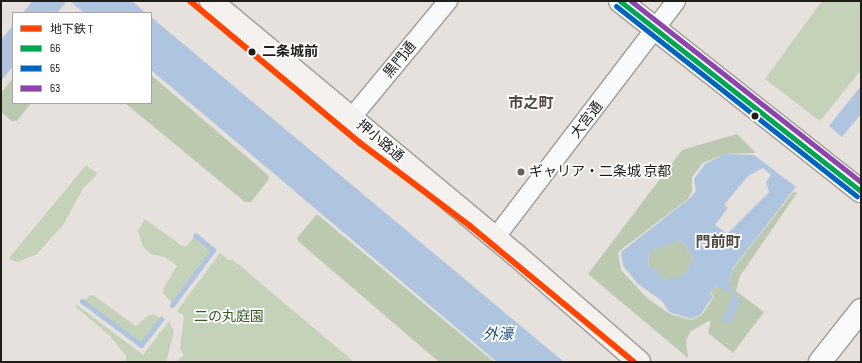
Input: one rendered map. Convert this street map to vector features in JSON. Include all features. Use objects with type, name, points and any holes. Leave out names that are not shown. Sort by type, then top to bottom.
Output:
[{"type":"main road","name":"押小路通","points":[[221,4],[639,362]]},
{"type":"street","name":"黒門通","points":[[352,117],[448,1]]},
{"type":"street","points":[[620,1],[861,191]]},
{"type":"street","name":"大宮通","points":[[495,238],[676,1]]},
{"type":"street","points":[[820,362],[861,310]]},
{"type":"green space","points":[[822,1],[861,1],[861,70],[820,121],[765,79]]},
{"type":"green space","points":[[152,76],[268,175],[269,179],[251,202],[245,202],[126,104],[152,104]]},
{"type":"green space","points":[[12,79],[12,104],[30,104],[17,121],[12,121],[1,112],[1,93]]},
{"type":"green space","points":[[737,134],[756,153],[724,154],[703,163],[692,177],[692,192],[688,199],[618,252],[621,270],[647,298],[670,314],[691,320],[702,315],[714,296],[711,293],[716,286],[721,288],[729,283],[733,269],[794,191],[797,193],[740,276],[736,291],[764,312],[733,353],[708,333],[711,320],[691,331],[686,340],[688,358],[588,274],[682,150]]},
{"type":"green space","points":[[86,165],[97,173],[95,177],[84,187],[63,225],[37,254],[18,262],[11,260],[9,258]]},
{"type":"green space","points":[[316,215],[318,215],[494,362],[439,362],[298,241],[297,238]]},
{"type":"green space","points":[[145,219],[182,246],[187,246],[194,237],[211,251],[172,303],[163,293],[163,289],[177,266],[165,257],[151,254],[143,247],[138,231]]},
{"type":"green space","points":[[680,240],[693,257],[685,276],[663,280],[648,268],[649,251]]},
{"type":"green space","name":"二の丸庭園","points":[[220,253],[230,261],[232,259],[354,362],[176,362],[184,355],[180,349],[184,316],[177,311]]},
{"type":"green space","points":[[93,295],[136,326],[149,315],[156,315],[161,319],[141,345],[84,301],[89,296]]},
{"type":"green space","points":[[77,305],[143,355],[169,321],[174,332],[166,362],[126,362],[126,356],[110,336],[75,306]]},
{"type":"water","points":[[32,1],[67,1],[58,12],[24,12]]},
{"type":"water","points":[[70,1],[132,1],[145,12],[83,12]]},
{"type":"water","name":"外濠","points":[[152,18],[564,362],[497,362],[152,71]]},
{"type":"water","points":[[12,26],[12,67],[1,81],[1,40]]},
{"type":"water","points":[[861,86],[861,114],[842,137],[829,126]]},
{"type":"water","points":[[724,154],[754,155],[796,187],[733,268],[729,282],[733,289],[730,293],[716,286],[710,293],[713,296],[701,314],[691,319],[669,312],[662,301],[638,284],[623,266],[621,252],[689,199],[696,191],[694,179],[705,164]],"holes":[[[763,168],[771,175],[766,182],[769,192],[727,234],[715,225],[728,208],[724,205],[748,176]],[[680,240],[693,257],[685,275],[663,280],[656,268],[648,267],[649,252]]]},
{"type":"water","points":[[734,290],[740,302],[731,322],[724,323],[721,319],[726,313]]},
{"type":"waterway","points":[[172,305],[213,250],[195,235]]},
{"type":"waterway","points":[[82,301],[141,345],[161,319]]},
{"type":"metro line","name":"T","points":[[190,1],[360,143],[470,226],[634,362]]},
{"type":"transit line","name":"66","points":[[620,1],[861,191]]},
{"type":"transit line","name":"63","points":[[631,1],[861,182]]},
{"type":"transit line","name":"65","points":[[616,6],[857,196]]},
{"type":"place","name":"二条城前","points":[[252,52]]},
{"type":"place","name":"ギャリア・二条城 京都","points":[[521,172]]},
{"type":"district","name":"市之町","points":[[531,104]]},
{"type":"district","name":"門前町","points":[[718,243]]}]
